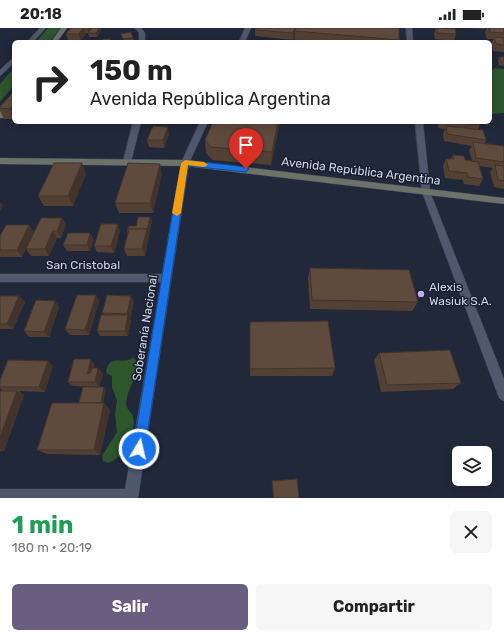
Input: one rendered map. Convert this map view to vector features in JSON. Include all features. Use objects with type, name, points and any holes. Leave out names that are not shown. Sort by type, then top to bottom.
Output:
[{"type":"main road","points":[[55,40],[64,28]]},
{"type":"main road","points":[[0,116],[12,100]]},
{"type":"main road","name":"Avenida República Argentina","points":[[0,161],[185,163],[504,201]]},
{"type":"street","points":[[32,40],[43,28]]},
{"type":"street","points":[[138,28],[142,33],[142,40]]},
{"type":"street","points":[[243,40],[248,28]]},
{"type":"street","points":[[409,28],[410,40]]},
{"type":"street","points":[[1,71],[12,61]]},
{"type":"street","points":[[127,162],[136,124]]},
{"type":"street","name":"Soberanía Nacional","points":[[132,497],[185,163],[203,124]]},
{"type":"street","points":[[419,124],[426,192],[504,395]]},
{"type":"street","name":"San Cristobal","points":[[0,278],[166,278]]},
{"type":"street","points":[[0,496],[132,497]]},
{"type":"green space","points":[[48,28],[60,28],[51,40],[38,40]]},
{"type":"green space","points":[[494,68],[504,69],[504,113],[492,114],[492,70]]},
{"type":"green space","points":[[12,70],[12,87],[0,102],[0,84]]},
{"type":"green space","points":[[133,357],[139,365],[128,394],[126,404],[133,417],[133,431],[124,451],[108,463],[103,461],[102,456],[117,432],[115,414],[117,401],[112,387],[112,376],[106,373],[107,367],[113,361],[126,360]]},
{"type":"building","points":[[71,28],[84,28],[78,34],[66,34]]},
{"type":"building","points":[[92,28],[99,28],[96,33],[88,33]]},
{"type":"building","points":[[256,28],[295,28],[293,33],[255,30]]},
{"type":"building","points":[[296,28],[399,28],[399,40],[295,31]]},
{"type":"building","points":[[437,28],[455,29],[456,34],[437,33]]},
{"type":"building","points":[[489,28],[504,28],[504,33],[490,32]]},
{"type":"building","points":[[131,32],[133,38],[123,39],[121,34]]},
{"type":"building","points":[[494,37],[504,38],[504,45],[496,44]]},
{"type":"building","points":[[499,57],[504,57],[504,62],[501,62]]},
{"type":"building","points":[[12,93],[12,106],[10,109],[0,107]]},
{"type":"building","points":[[212,124],[278,124],[272,152],[211,147],[205,140]]},
{"type":"building","points":[[153,126],[168,127],[163,140],[147,140]]},
{"type":"building","points":[[446,126],[483,130],[486,140],[447,134]]},
{"type":"building","points":[[473,142],[504,146],[504,162],[476,158]]},
{"type":"building","points":[[453,155],[464,156],[465,160],[478,162],[483,179],[468,177],[467,173],[449,171],[446,159],[454,159]]},
{"type":"building","points":[[54,163],[82,163],[68,196],[38,196]]},
{"type":"building","points":[[128,163],[160,164],[150,203],[115,203]]},
{"type":"building","points":[[495,165],[504,166],[504,181],[498,180]]},
{"type":"building","points":[[138,217],[150,217],[147,231],[147,229],[129,229],[129,231],[127,231],[129,226],[136,226]]},
{"type":"building","points":[[41,218],[62,218],[57,231],[53,231],[45,249],[26,249]]},
{"type":"building","points":[[101,224],[118,224],[111,246],[94,246]]},
{"type":"building","points":[[6,225],[29,225],[17,250],[0,250],[0,236]]},
{"type":"building","points":[[129,229],[147,229],[142,249],[124,249]]},
{"type":"building","points":[[68,233],[90,233],[87,245],[63,245]]},
{"type":"building","points":[[310,268],[409,270],[418,302],[312,300]]},
{"type":"building","points":[[77,295],[96,295],[85,330],[65,329]]},
{"type":"building","points":[[107,295],[131,296],[127,314],[102,313]]},
{"type":"building","points":[[0,296],[19,296],[7,324],[0,324]]},
{"type":"building","points":[[36,300],[55,301],[44,332],[24,331]]},
{"type":"building","points":[[101,315],[128,315],[125,331],[97,331]]},
{"type":"building","points":[[328,321],[335,368],[250,369],[250,322]]},
{"type":"building","points":[[450,350],[461,383],[387,385],[379,353]]},
{"type":"building","points":[[74,359],[91,359],[87,374],[90,373],[92,368],[98,368],[95,382],[68,382]]},
{"type":"building","points":[[8,360],[48,361],[39,387],[0,387],[0,380]]},
{"type":"building","points":[[83,387],[104,387],[101,403],[79,403]]},
{"type":"building","points":[[0,391],[17,391],[0,437]]},
{"type":"building","points":[[52,403],[104,403],[94,450],[37,450]]},
{"type":"building","points":[[297,479],[299,498],[274,498],[272,481]]},
{"type":"slow traffic","points":[[177,213],[185,163],[204,165]]},
{"type":"place","name":"Alexis Wasiuk S.A.","points":[[421,294]]},
{"type":"route","points":[[139,449],[185,163],[246,169]]}]
